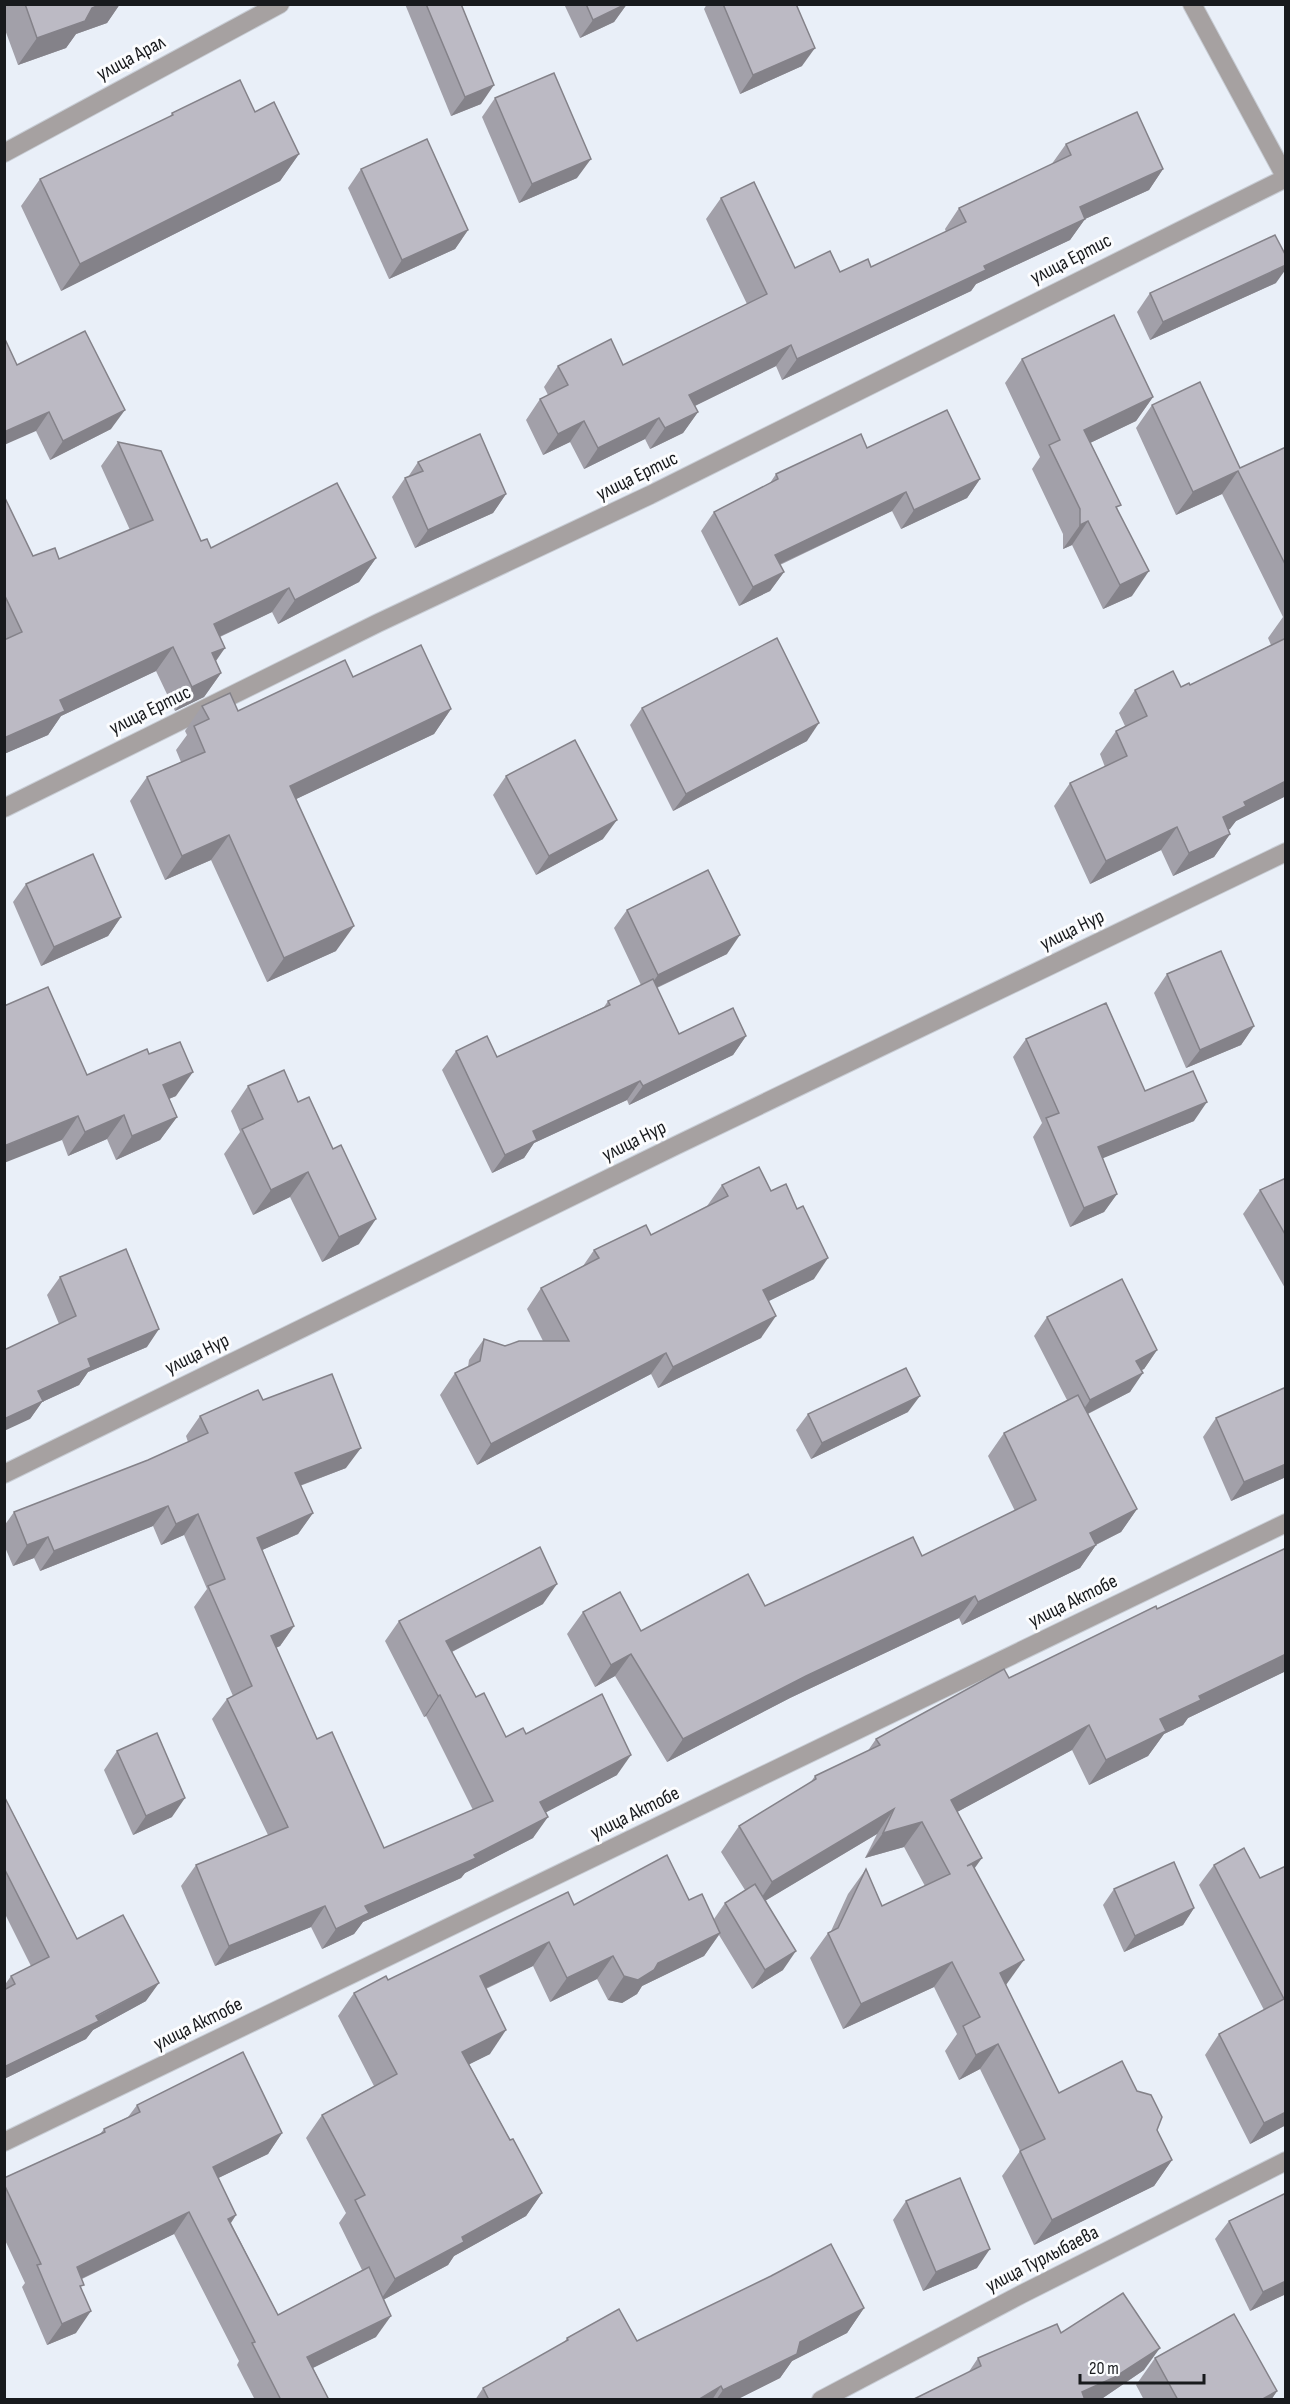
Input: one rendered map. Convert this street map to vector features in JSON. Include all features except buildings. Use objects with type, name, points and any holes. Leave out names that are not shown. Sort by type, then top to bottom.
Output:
[{"type":"street","name":"улица Арал","points":[[4,153],[280,4]]},
{"type":"street","points":[[1192,4],[1286,178]]},
{"type":"street","name":"улица Ертис","points":[[4,808],[368,628],[650,495],[1286,178]]},
{"type":"street","name":"улица Нур","points":[[4,1474],[677,1145],[1286,852]]},
{"type":"street","name":"улица Актобе","points":[[4,2142],[1286,1523]]},
{"type":"street","name":"улица Турлыбаева","points":[[821,2400],[1022,2294],[1286,2161]]}]
